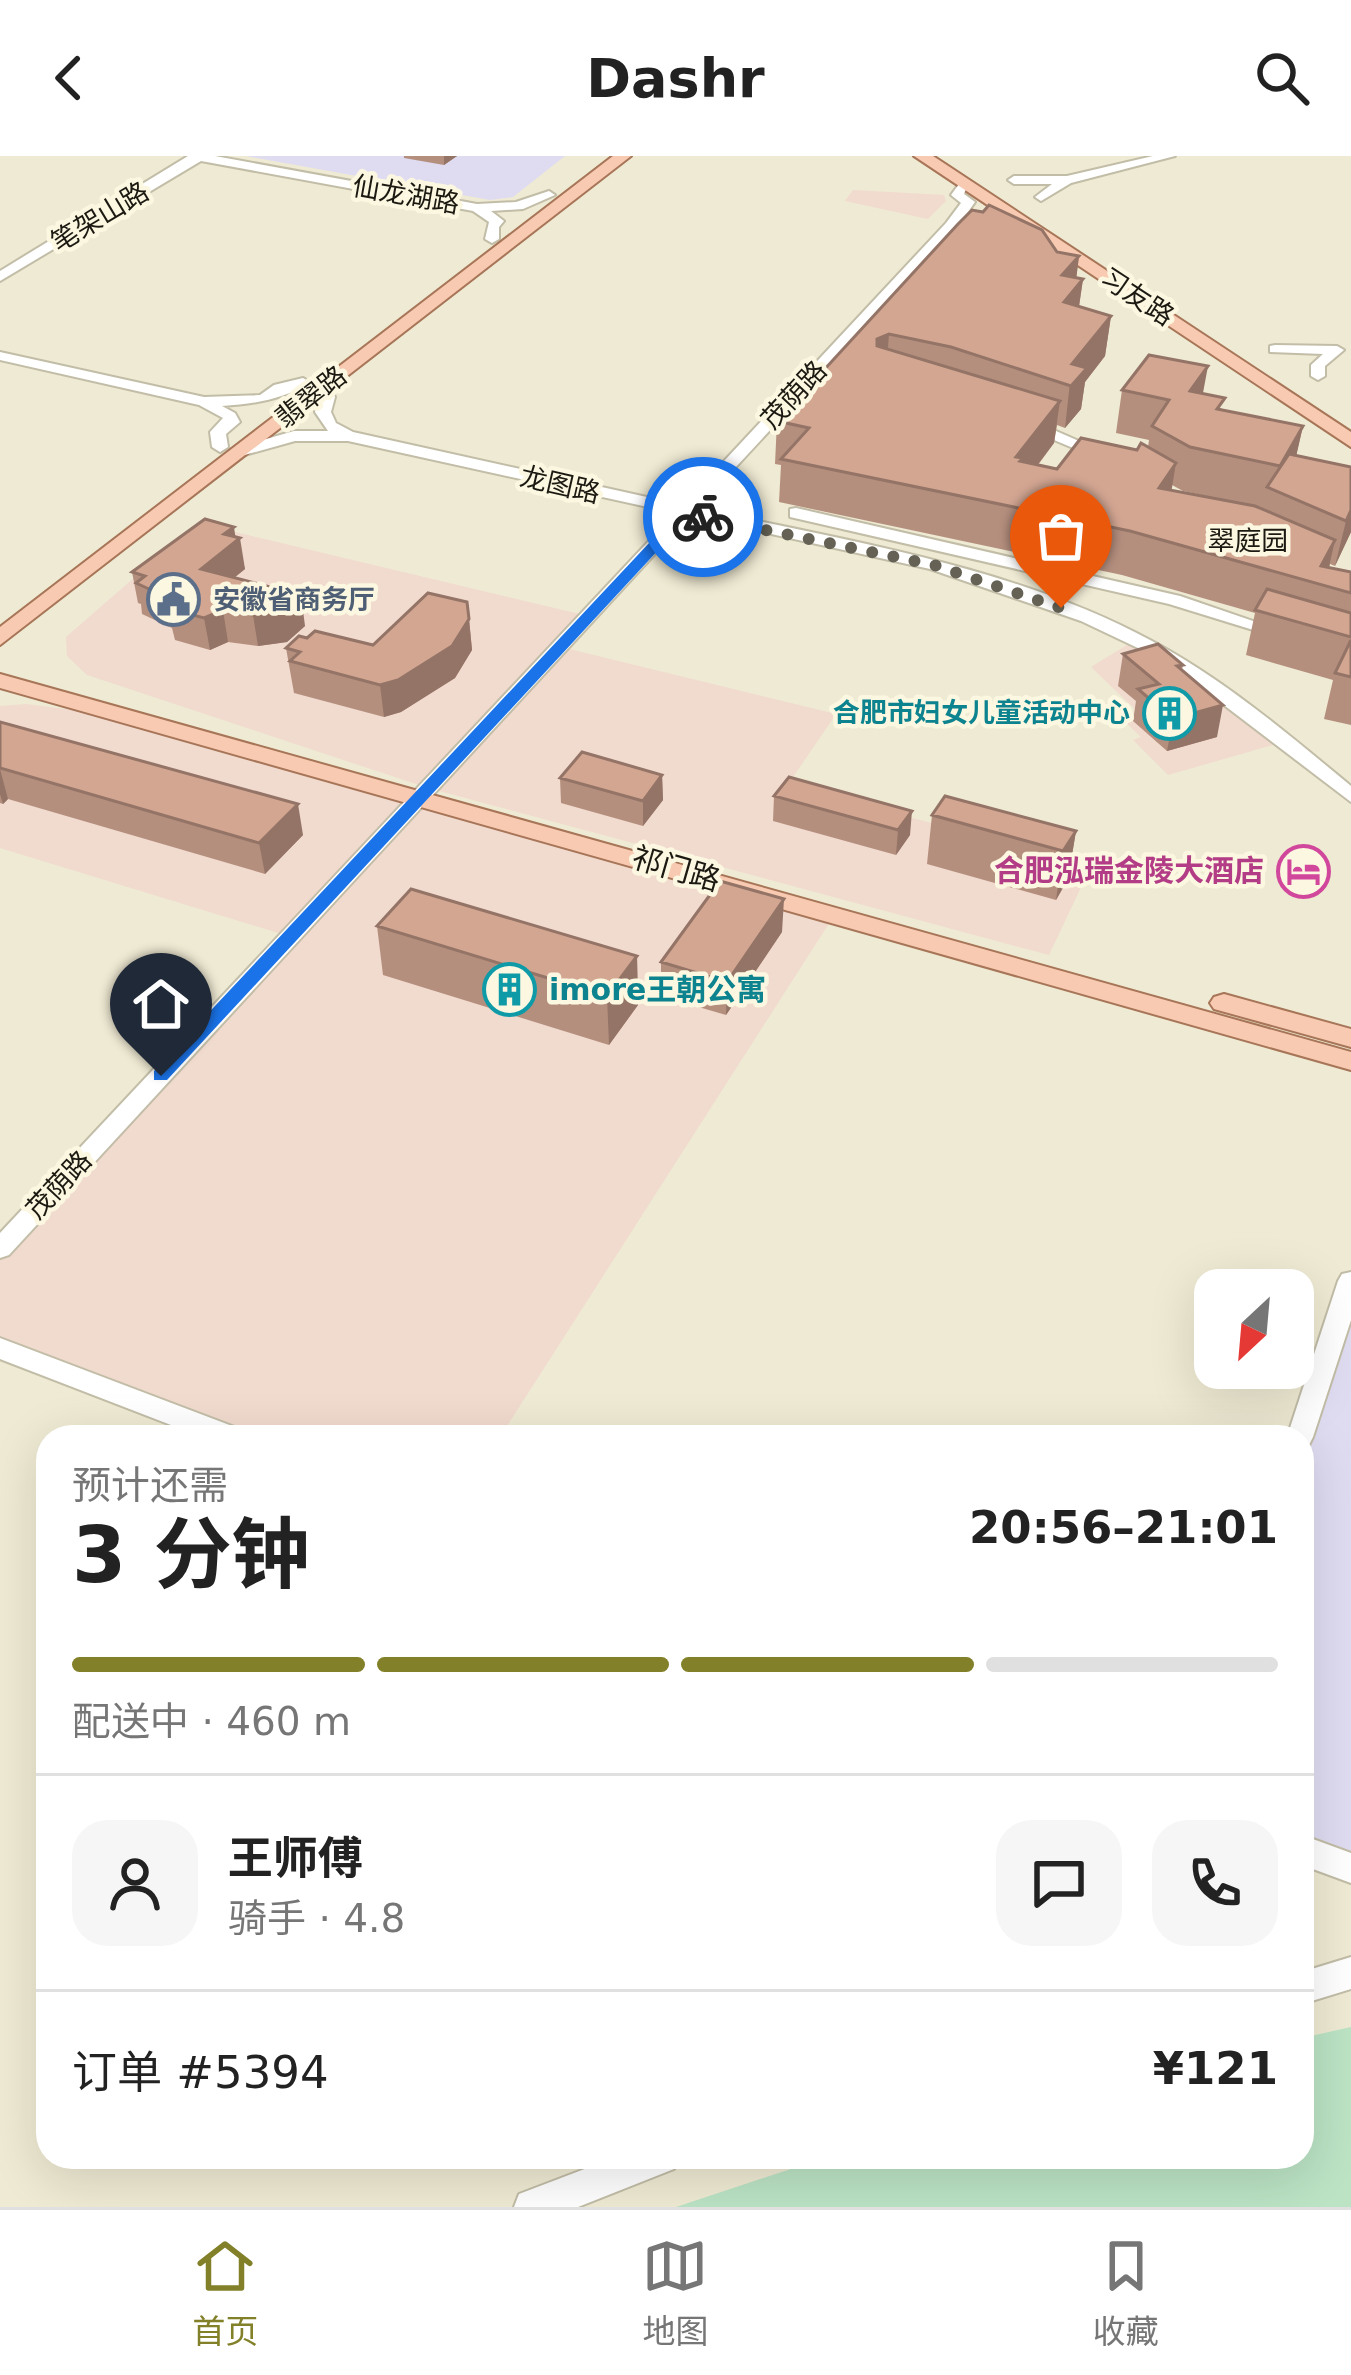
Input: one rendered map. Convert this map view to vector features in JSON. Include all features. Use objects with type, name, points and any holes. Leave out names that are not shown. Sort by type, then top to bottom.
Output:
[{"type":"main road","name":"翡翠路","points":[[0,638],[303,383],[601,156]]},
{"type":"main road","name":"翡翠路","points":[[0,616],[230,449],[324,387],[623,156]]},
{"type":"main road","name":"习友路","points":[[922,156],[1351,441]]},
{"type":"main road","name":"习友路","points":[[956,156],[1238,341]]},
{"type":"main road","points":[[1294,378],[1316,383]]},
{"type":"main road","points":[[1332,404],[1351,416]]},
{"type":"main road","name":"祁门路","points":[[0,670],[1351,1061]]},
{"type":"main road","name":"祁门路","points":[[0,681],[1351,1038]]},
{"type":"street","name":"仙龙湖路","points":[[198,156],[477,208],[518,206],[549,195]]},
{"type":"street","name":"笔架山路","points":[[0,278],[198,156]]},
{"type":"street","points":[[1013,180],[1067,180],[1169,156]]},
{"type":"street","points":[[1041,197],[1067,180]]},
{"type":"street","points":[[951,226],[968,202],[957,195],[962,184]]},
{"type":"street","points":[[477,208],[497,221],[492,238]]},
{"type":"street","points":[[951,226],[986,219],[1006,229],[1037,233]]},
{"type":"street","name":"茂荫路","points":[[0,1249],[951,226]]},
{"type":"street","points":[[1269,356],[1344,348]]},
{"type":"street","points":[[1316,383],[1318,365],[1344,348]]},
{"type":"street","points":[[0,356],[204,402],[264,399],[279,388],[303,383]]},
{"type":"street","points":[[324,387],[327,398],[322,412],[330,426],[348,436]]},
{"type":"street","points":[[204,402],[230,416],[232,422],[218,432],[230,449]]},
{"type":"street","points":[[1008,417],[1076,441],[1127,467]]},
{"type":"street","name":"龙图路","points":[[230,449],[294,436],[348,436],[934,565],[1096,621],[1172,659],[1287,741],[1351,796]]},
{"type":"street","points":[[796,513],[1174,600],[1298,638]]},
{"type":"street","points":[[1304,1425],[1351,1280]]},
{"type":"street","points":[[0,1348],[200,1425]]},
{"type":"street","points":[[1314,1854],[1351,1868]]},
{"type":"street","points":[[1314,1984],[1351,1973]]},
{"type":"street","points":[[532,2207],[631,2169]]},
{"type":"shaded area","points":[[246,156],[565,156],[513,197],[490,200]]},
{"type":"shaded area","points":[[853,190],[944,195],[946,201],[928,219],[845,201]]},
{"type":"shaded area","points":[[197,523],[588,616],[561,647],[836,714],[787,786],[1092,864],[1049,955],[428,788],[87,675],[67,656],[66,637]]},
{"type":"shaded area","points":[[1135,640],[1287,741],[1168,775],[1133,740],[1141,737],[1123,720],[1140,714],[1091,667]]},
{"type":"shaded area","points":[[0,706],[73,710],[411,805],[420,796],[835,914],[508,1425],[200,1425],[0,1348],[0,1249],[288,936],[0,848]]},
{"type":"shaded area","points":[[1351,1281],[1351,1868],[1314,1854],[1314,1425],[1304,1425]]},
{"type":"green space","points":[[1351,2027],[1351,2207],[676,2207],[791,2169],[1314,2169],[1314,2035]]},
{"type":"building","points":[[989,205],[1042,230],[1057,252],[1079,256],[1062,275],[1083,279],[1064,302],[1111,316],[1072,364],[1087,368],[1071,386],[951,347],[889,334],[877,339],[877,346],[1060,401],[1016,457],[1023,458],[1020,461],[1057,469],[1081,438],[1137,450],[1141,443],[1176,463],[1159,488],[1255,506],[1335,540],[1321,566],[1351,572],[1351,593],[1130,531],[781,459],[809,428],[777,421],[958,224],[972,210],[983,212]]},
{"type":"building","points":[[1149,355],[1208,366],[1190,391],[1225,398],[1217,409],[1303,426],[1280,466],[1190,447],[1152,426],[1169,400],[1122,390]]},
{"type":"building","points":[[1289,454],[1351,467],[1351,510],[1346,521],[1267,487]]},
{"type":"building","points":[[205,519],[234,527],[224,534],[240,538],[201,569],[301,595],[282,611],[253,615],[223,610],[204,618],[169,609],[177,602],[136,583],[145,576],[132,572]]},
{"type":"building","points":[[1267,589],[1351,613],[1351,637],[1255,610]]},
{"type":"building","points":[[428,593],[467,602],[469,619],[452,646],[398,680],[380,685],[290,661],[300,652],[286,648],[299,636],[307,638],[315,631],[373,645]]},
{"type":"building","points":[[1351,640],[1351,677],[1335,673]]},
{"type":"building","points":[[1158,644],[1223,705],[1173,719],[1138,689],[1159,684],[1123,654]]},
{"type":"building","points":[[0,722],[298,804],[259,843],[0,768]]},
{"type":"building","points":[[582,752],[662,775],[643,801],[560,778]]},
{"type":"building","points":[[789,777],[912,811],[898,830],[774,796]]},
{"type":"building","points":[[945,796],[1076,831],[1063,851],[932,815]]},
{"type":"building","points":[[720,881],[784,899],[727,982],[661,962]]},
{"type":"building","points":[[411,889],[637,956],[607,996],[377,926]]},
{"type":"way so far","points":[[703,517],[934,565],[1061,608]]},
{"type":"place","name":"安徽省商务厅","points":[[174,600]]},
{"type":"place","name":"合肥市妇女儿童活动中心","points":[[1169,713]]},
{"type":"place","name":"合肥泓瑞金陵大酒店","points":[[1303,871]]},
{"type":"place","name":"imore王朝公寓","points":[[510,990]]},
{"type":"district","name":"翠庭园","points":[[1248,541]]},
{"type":"route","points":[[161,1076],[685,513],[703,517]]}]
